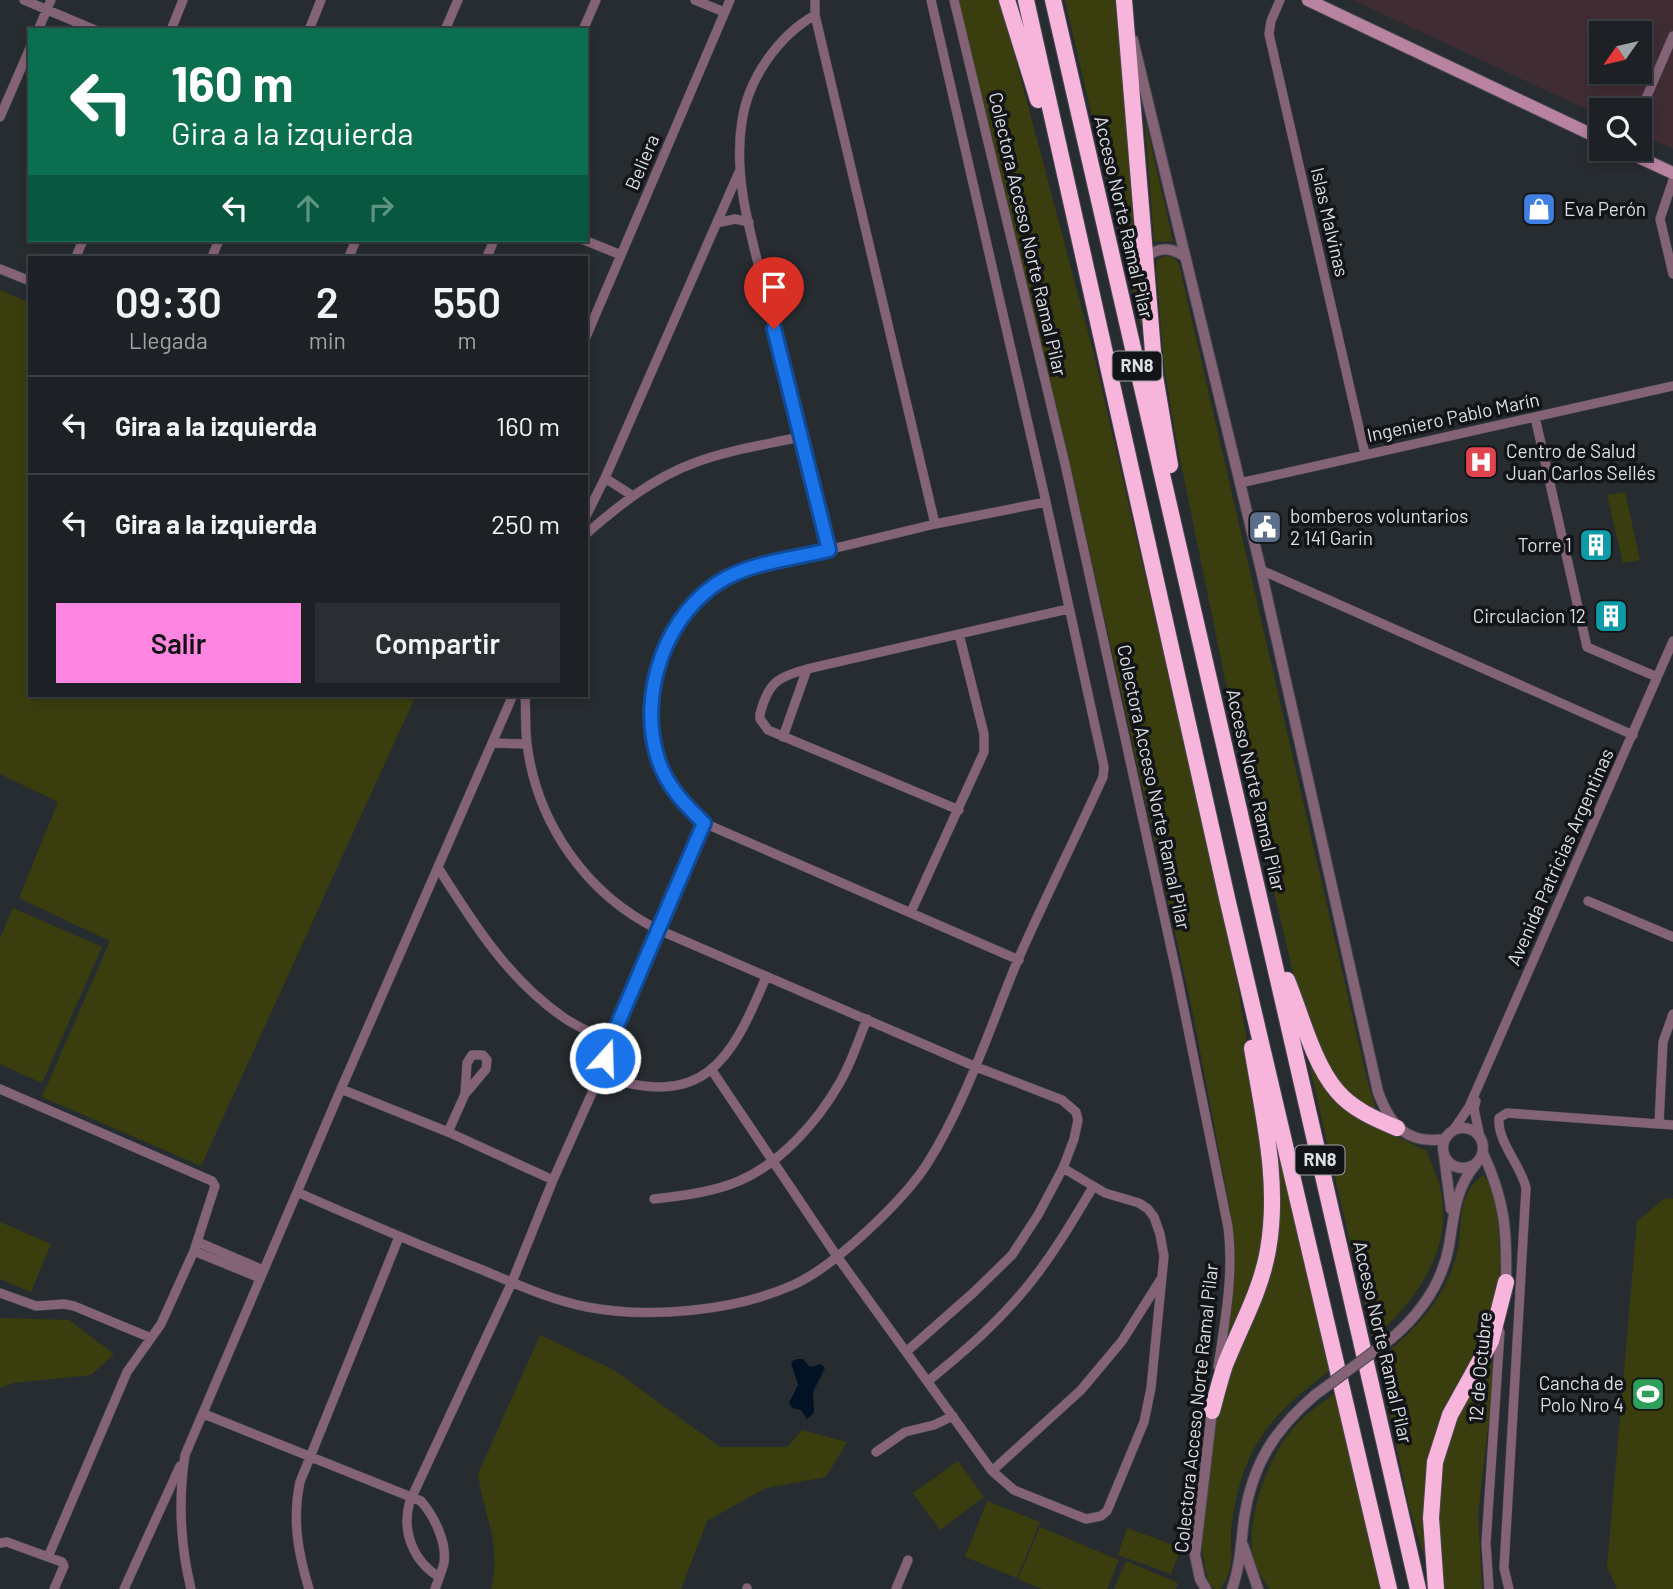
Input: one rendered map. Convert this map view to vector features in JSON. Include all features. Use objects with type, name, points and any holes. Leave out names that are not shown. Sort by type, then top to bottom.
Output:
[{"type":"highway","points":[[1007,0],[1071,202]]},
{"type":"highway","name":"RN8","points":[[1026,0],[1227,898],[1389,1589]]},
{"type":"highway","name":"Acceso Norte Ramal Pilar","points":[[1053,0],[1418,1589]]},
{"type":"highway","points":[[1124,0],[1154,364],[1161,419],[1221,732]]},
{"type":"highway","points":[[1212,1411],[1225,1367],[1257,1289],[1268,1252],[1272,1217],[1272,1166],[1227,898]]},
{"type":"highway","points":[[1268,930],[1326,1075],[1337,1091],[1351,1104],[1369,1116],[1397,1128]]},
{"type":"highway","points":[[1436,1589],[1431,1518],[1435,1462],[1450,1415],[1481,1362],[1494,1333],[1506,1282]]},
{"type":"main road","points":[[1308,0],[1331,5],[1589,133]]},
{"type":"main road","points":[[1648,161],[1673,173]]},
{"type":"street","points":[[24,0],[49,5],[91,28]]},
{"type":"street","points":[[172,28],[184,0]]},
{"type":"street","points":[[310,28],[321,0]]},
{"type":"street","points":[[446,28],[457,0]]},
{"type":"street","points":[[584,28],[596,0]]},
{"type":"street","points":[[695,0],[724,12]]},
{"type":"street","name":"Beliera","points":[[588,332],[730,0]]},
{"type":"street","points":[[815,0],[815,15],[935,524]]},
{"type":"street","points":[[297,1192],[399,1237],[584,1307],[624,1312],[702,1308],[747,1301],[796,1284],[836,1255],[887,1211],[914,1182],[943,1136],[1019,960],[1103,777],[1104,767],[931,0]]},
{"type":"street","name":"Colectora Acceso Norte Ramal Pilar","points":[[954,0],[1065,464],[1178,980],[1228,1227],[1230,1290],[1195,1555],[1200,1579],[1206,1589]]},
{"type":"street","points":[[1124,0],[1261,570],[1370,1061],[1384,1108],[1397,1128],[1425,1140],[1445,1139]]},
{"type":"street","name":"Islas Malvinas","points":[[1280,0],[1269,34],[1365,454]]},
{"type":"street","points":[[39,28],[49,5]]},
{"type":"street","points":[[815,15],[787,35],[755,80],[742,118],[740,171],[749,222],[829,550]]},
{"type":"street","points":[[1646,98],[1673,36]]},
{"type":"street","points":[[0,117],[28,53]]},
{"type":"street","points":[[588,512],[740,171]]},
{"type":"street","points":[[1673,180],[1660,219],[1673,274]]},
{"type":"street","points":[[717,223],[735,219],[749,222]]},
{"type":"street","points":[[588,242],[621,255]]},
{"type":"street","points":[[1145,257],[1157,249],[1171,248],[1184,256]]},
{"type":"street","points":[[0,269],[28,280]]},
{"type":"street","name":"Ingeniero Pablo Marín","points":[[1240,483],[1673,386]]},
{"type":"street","points":[[1535,418],[1587,647],[1657,677]]},
{"type":"street","points":[[588,532],[633,496],[659,479],[692,464],[714,456],[800,437]]},
{"type":"street","points":[[605,478],[633,496]]},
{"type":"street","points":[[1019,960],[704,823],[688,809],[673,789],[659,762],[652,739],[653,692],[664,651],[682,615],[726,578],[749,569],[935,524],[1046,502]]},
{"type":"street","points":[[1261,570],[1633,735]]},
{"type":"street","points":[[959,810],[768,730],[760,719],[762,707],[774,682],[780,677],[807,669],[1068,609]]},
{"type":"street","points":[[911,912],[979,766],[985,742],[959,634]]},
{"type":"street","name":"Avenida Patricias Argentinas","points":[[1454,1129],[1464,1116],[1478,1086],[1673,641]]},
{"type":"street","points":[[783,737],[807,669]]},
{"type":"street","points":[[124,1589],[204,1414],[341,1089],[512,697]]},
{"type":"street","points":[[525,697],[527,744],[547,815],[570,856],[615,904],[659,930],[974,1066],[1062,1100],[1076,1112],[1078,1120],[1074,1139],[1063,1168],[1045,1204],[1012,1255],[905,1352]]},
{"type":"street","points":[[492,743],[527,744]]},
{"type":"street","points":[[439,1577],[420,1563],[412,1546],[407,1530],[407,1511],[412,1496],[512,1282],[600,1074],[610,1042],[704,823]]},
{"type":"street","points":[[439,869],[471,920],[512,971],[561,1016],[610,1042]]},
{"type":"street","points":[[1588,901],[1673,937]]},
{"type":"street","points":[[600,1074],[618,1081],[651,1086],[690,1082],[723,1059],[741,1032],[766,976]]},
{"type":"street","points":[[1659,1124],[1673,1014]]},
{"type":"street","points":[[654,1199],[724,1186],[751,1175],[772,1160],[812,1123],[829,1100],[848,1066],[867,1019]]},
{"type":"street","points":[[711,1069],[836,1255],[992,1471],[1014,1490],[1086,1519],[1101,1516],[1107,1511],[1140,1435],[1149,1403],[1164,1256],[1160,1234],[1148,1209],[1139,1203],[1093,1187],[1063,1168]]},
{"type":"street","name":"Avenida Patricias Argentinas","points":[[1478,1086],[1474,1110],[1480,1137]]},
{"type":"street","points":[[0,1089],[212,1181],[215,1185],[196,1247],[161,1324],[127,1372],[48,1557]]},
{"type":"street","points":[[341,1089],[448,1132],[553,1180]]},
{"type":"street","points":[[448,1132],[465,1094]]},
{"type":"street","points":[[1509,1589],[1504,1568],[1526,1188],[1524,1178],[1501,1133],[1499,1118],[1507,1113],[1673,1125]]},
{"type":"street","points":[[1232,1589],[1247,1502],[1264,1454],[1285,1422],[1315,1395],[1392,1338],[1416,1314],[1437,1283],[1448,1247],[1452,1215],[1464,1179],[1483,1153],[1480,1137],[1467,1127],[1454,1129],[1445,1139],[1444,1152],[1452,1215]]},
{"type":"street","points":[[1444,1152],[1450,1163],[1456,1167],[1476,1164]]},
{"type":"street","name":"12 de Octubre","points":[[1483,1153],[1503,1203],[1506,1229],[1506,1282],[1490,1457],[1486,1543],[1489,1589]]},
{"type":"street","points":[[928,1381],[977,1339],[1030,1283],[1093,1187]]},
{"type":"street","points":[[309,1589],[301,1563],[295,1523],[296,1499],[309,1458],[399,1237]]},
{"type":"street","points":[[196,1247],[262,1274]]},
{"type":"street","points":[[992,1471],[1061,1410],[1102,1366],[1163,1278]]},
{"type":"street","points":[[0,1293],[36,1306],[74,1306],[151,1338]]},
{"type":"street","points":[[204,1414],[398,1494],[412,1496],[428,1510],[439,1534],[444,1562],[435,1589]]},
{"type":"street","points":[[876,1452],[905,1432],[934,1425],[953,1416]]},
{"type":"street","points":[[185,1455],[180,1515],[185,1566],[191,1589]]},
{"type":"street","points":[[1242,1536],[1258,1589]]},
{"type":"street","points":[[0,1543],[7,1542],[62,1562],[64,1566],[54,1589]]},
{"type":"street","points":[[896,1589],[908,1560]]},
{"type":"shaded area","points":[[1353,0],[1673,0],[1673,149],[1652,139],[1652,98],[1589,98],[1589,110]]},
{"type":"green space","points":[[957,0],[1000,0],[1093,351],[1231,946],[1255,1089],[1264,1158],[1267,1218],[1261,1257],[1226,1350],[1233,1293],[1230,1210],[1192,1008],[1064,438]]},
{"type":"green space","points":[[1065,0],[1116,0],[1121,32],[1144,328],[1140,323]]},
{"type":"green space","points":[[1145,119],[1173,241],[1154,242]]},
{"type":"green space","points":[[1173,257],[1179,264],[1367,1079],[1378,1116],[1365,1110],[1328,1071],[1312,1032],[1292,969],[1226,684],[1176,439],[1164,365],[1156,266],[1158,259]]},
{"type":"green space","points":[[0,290],[28,302],[28,697],[415,697],[201,1166],[42,1097],[110,941],[19,898],[58,802],[0,774]]},
{"type":"green space","points":[[1625,492],[1640,560],[1623,563],[1607,495]]},
{"type":"green space","points":[[13,908],[102,947],[42,1083],[0,1064],[0,938]]},
{"type":"green space","points":[[1304,1042],[1368,1123],[1427,1151],[1441,1191],[1443,1218],[1435,1258],[1402,1311],[1372,1338]]},
{"type":"green space","points":[[1277,1148],[1333,1368],[1277,1416],[1253,1451],[1237,1495],[1231,1531],[1231,1565],[1226,1581],[1220,1589],[1215,1589],[1209,1583],[1202,1547],[1208,1461],[1223,1392],[1263,1287],[1273,1150]]},
{"type":"green space","points":[[1483,1175],[1490,1184],[1497,1212],[1500,1258],[1498,1296],[1477,1357],[1448,1407],[1428,1568],[1410,1510],[1378,1360],[1413,1329],[1441,1293],[1457,1252],[1463,1205],[1473,1184]]},
{"type":"green space","name":"Cancha de Polo Nro 4","points":[[1665,1198],[1673,1199],[1673,1589],[1617,1589],[1607,1567],[1637,1221]]},
{"type":"green space","points":[[0,1222],[51,1244],[31,1292],[0,1279]]},
{"type":"green space","points":[[0,1318],[69,1320],[114,1354],[91,1375],[13,1383],[0,1388]]},
{"type":"green space","points":[[540,1335],[614,1370],[720,1447],[787,1447],[802,1430],[847,1442],[826,1477],[766,1488],[707,1521],[681,1589],[491,1589],[494,1572],[493,1544],[478,1474]]},
{"type":"green space","points":[[1496,1358],[1478,1514],[1482,1589],[1444,1589],[1439,1495],[1448,1439],[1459,1412],[1475,1385]]},
{"type":"green space","points":[[1336,1392],[1380,1589],[1270,1589],[1257,1570],[1252,1540],[1256,1505],[1268,1469],[1295,1426]]},
{"type":"green space","points":[[958,1461],[984,1497],[940,1530],[913,1493]]},
{"type":"green space","points":[[987,1501],[1040,1522],[1017,1578],[965,1557]]},
{"type":"green space","points":[[1040,1527],[1119,1560],[1107,1589],[1042,1589],[1018,1579]]},
{"type":"green space","points":[[1127,1528],[1181,1548],[1171,1574],[1118,1555]]},
{"type":"green space","points":[[1126,1561],[1178,1583],[1176,1589],[1114,1589]]},
{"type":"water","points":[[803,1359],[810,1367],[821,1364],[825,1368],[813,1392],[814,1413],[807,1419],[801,1410],[792,1408],[789,1403],[798,1385],[791,1362]]},
{"type":"place","name":"Eva Perón","points":[[1539,209]]},
{"type":"place","name":"Centro de Salud Juan Carlos Sellés","points":[[1481,462]]},
{"type":"place","name":"bomberos voluntarios 2 141 Garin","points":[[1265,527]]},
{"type":"place","name":"Torre 1","points":[[1596,545]]},
{"type":"place","name":"Circulacion 12","points":[[1611,616]]},
{"type":"place","name":"Cancha de Polo Nro 4","points":[[1648,1394]]},
{"type":"route","points":[[605,1058],[704,823],[688,809],[673,789],[659,762],[652,739],[653,692],[671,633],[682,615],[713,586],[726,578],[749,569],[829,550],[774,329]]}]
